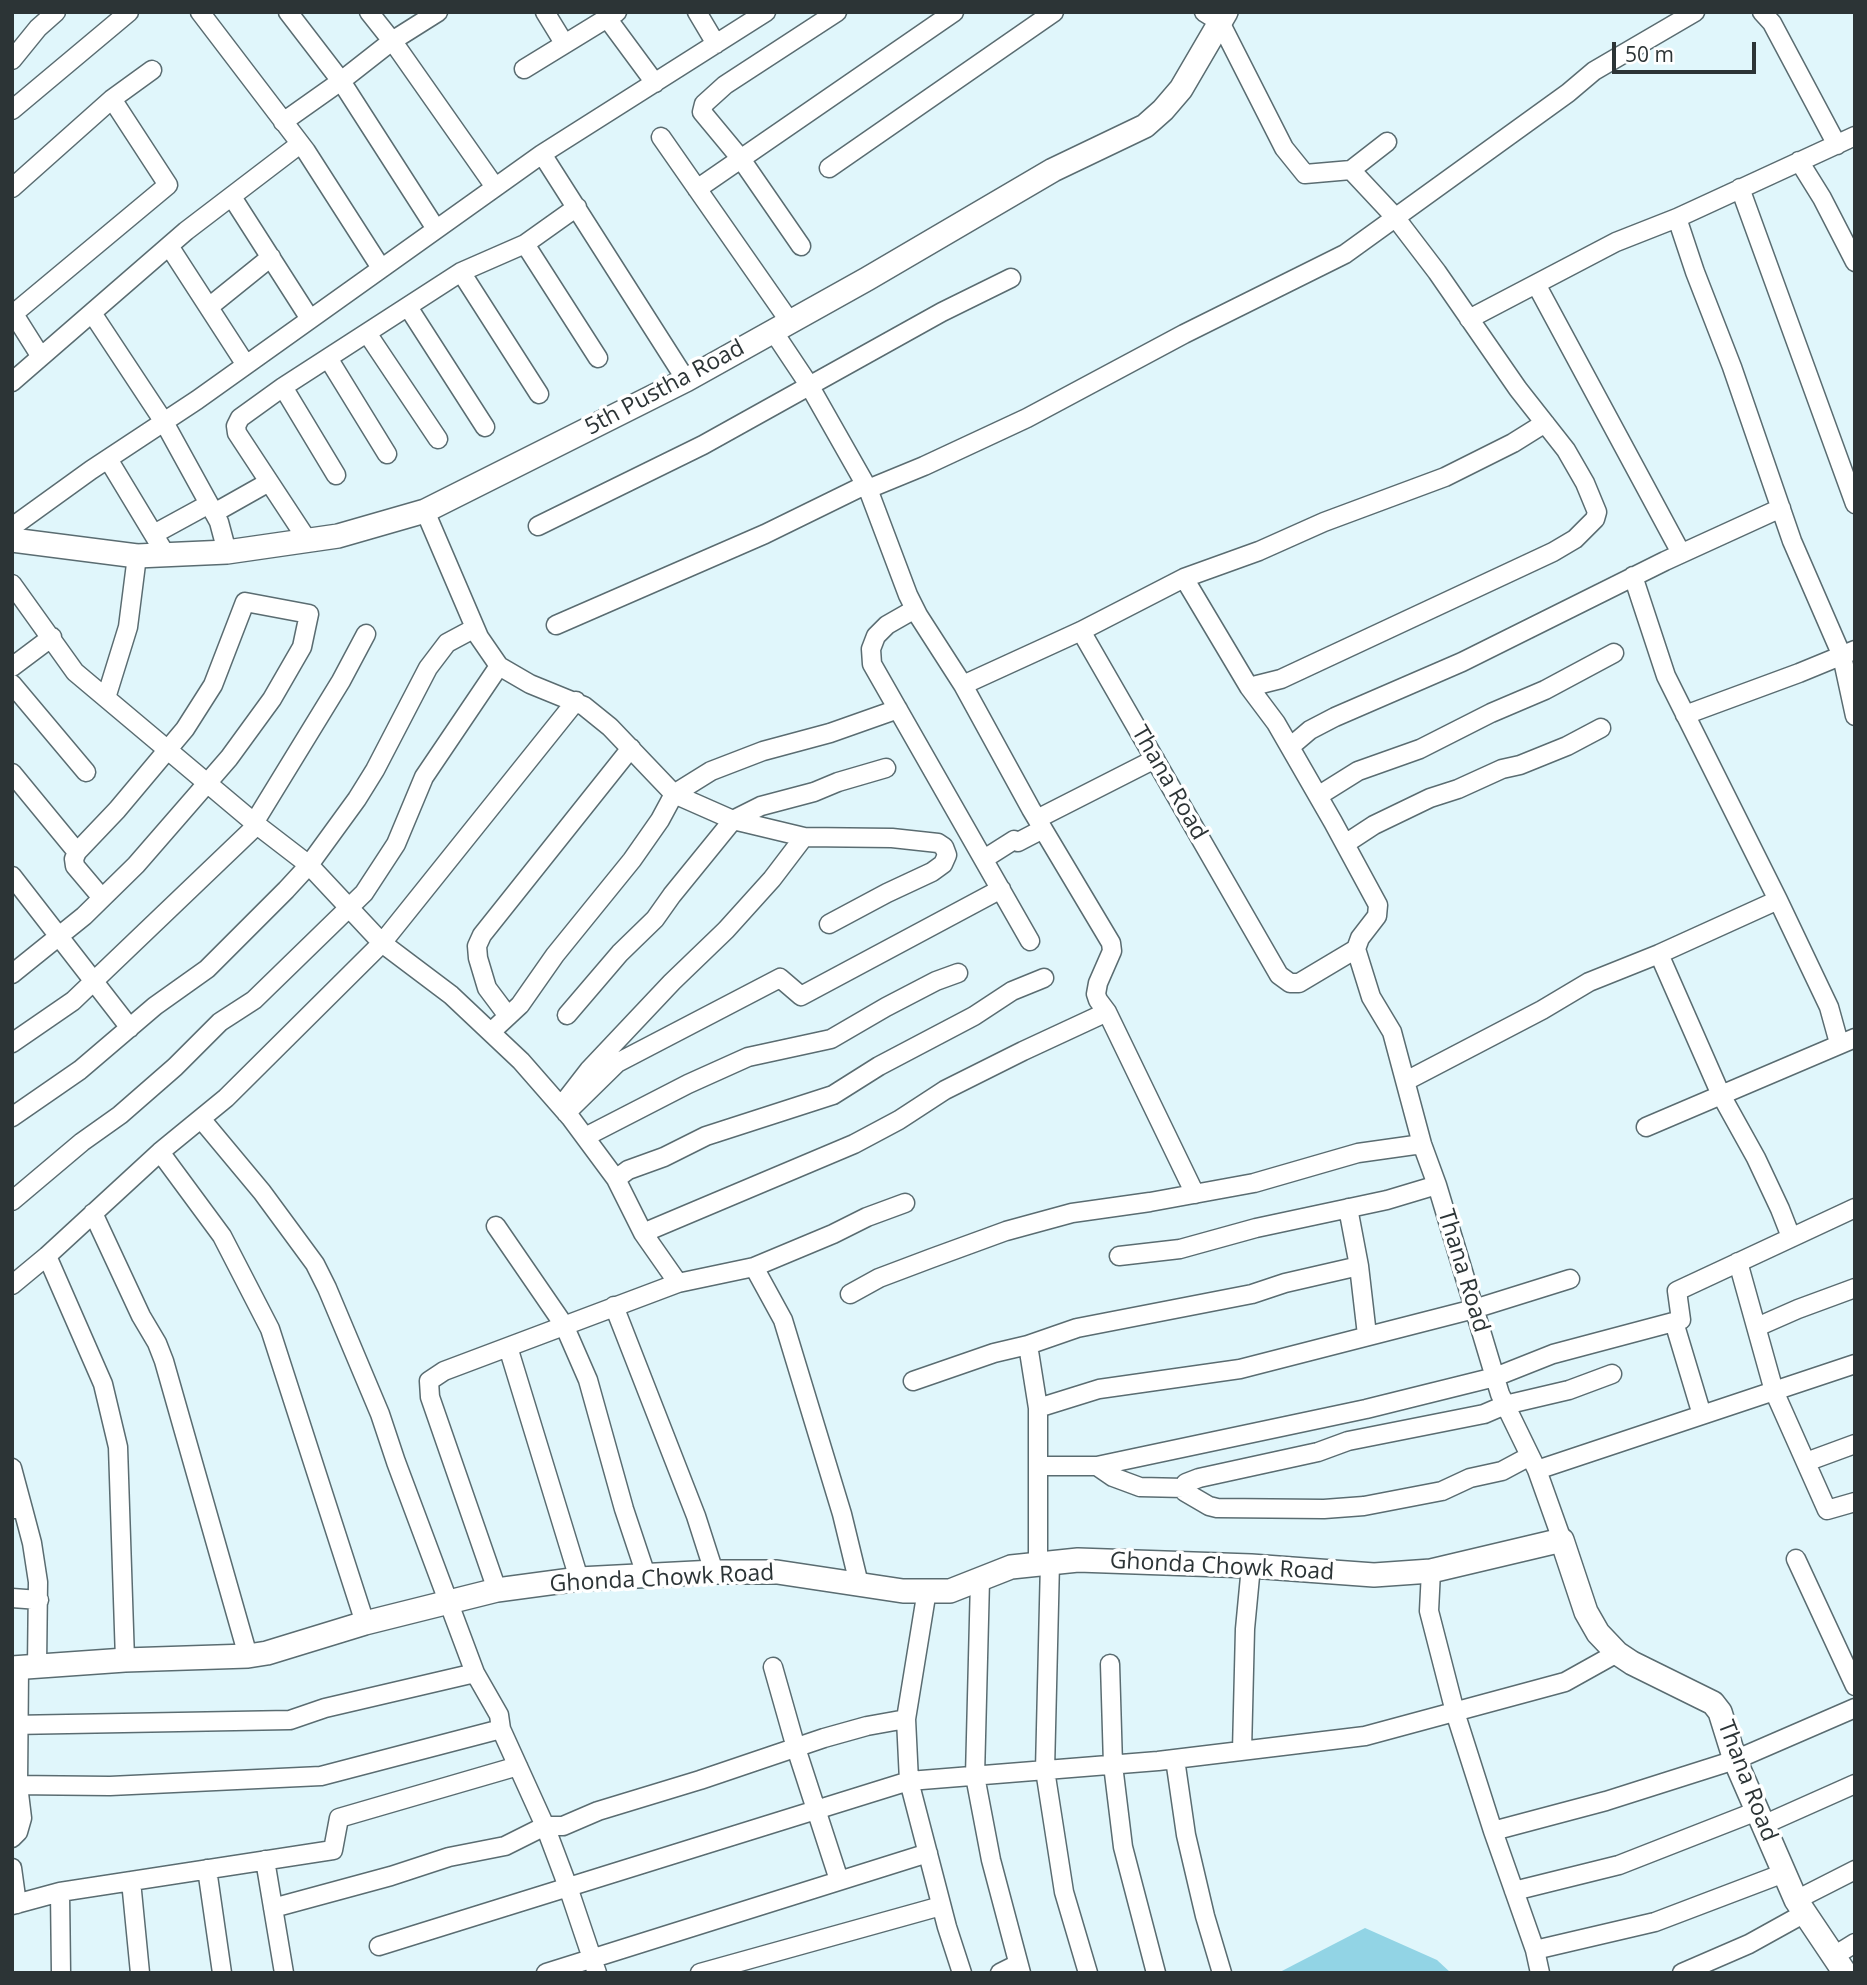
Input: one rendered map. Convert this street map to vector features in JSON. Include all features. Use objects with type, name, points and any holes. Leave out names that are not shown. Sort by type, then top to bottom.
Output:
[{"type":"street","points":[[12,60],[38,27],[57,12]]},
{"type":"street","points":[[12,110],[129,12]]},
{"type":"street","points":[[200,12],[300,144],[381,268]]},
{"type":"street","points":[[288,12],[341,81],[436,229]]},
{"type":"street","points":[[369,12],[495,187]]},
{"type":"street","points":[[284,122],[341,81],[391,41],[413,19],[438,12]]},
{"type":"street","points":[[545,12],[564,43]]},
{"type":"street","points":[[697,12],[716,44]]},
{"type":"street","points":[[12,527],[246,365],[542,154],[716,44],[746,18],[766,12]]},
{"type":"street","points":[[801,246],[741,159],[702,112],[704,104],[725,85],[837,12]]},
{"type":"street","points":[[697,190],[954,12]]},
{"type":"street","points":[[829,168],[1054,12]]},
{"type":"street","points":[[556,625],[867,487],[924,466],[1027,418],[1184,334],[1345,254],[1568,93],[1594,71],[1695,12]]},
{"type":"street","points":[[1762,12],[1772,23],[1838,145]]},
{"type":"street","points":[[524,69],[612,15],[655,83]]},
{"type":"street","points":[[1216,15],[1284,148],[1305,174],[1351,170],[1387,142]]},
{"type":"street","name":"5th Pustha Road","points":[[12,540],[137,556],[228,552],[338,536],[425,511],[686,380],[1053,170],[1145,126],[1181,89],[1216,15]]},
{"type":"street","points":[[12,188],[112,99],[152,70]]},
{"type":"street","points":[[41,357],[13,313],[168,185],[112,99]]},
{"type":"street","points":[[1469,319],[1616,242],[1677,218],[1855,136]]},
{"type":"street","points":[[661,137],[781,326],[809,385],[867,487],[915,609],[1111,943],[1112,951],[1096,994],[1195,1194]]},
{"type":"street","points":[[12,382],[169,246],[300,144]]},
{"type":"street","points":[[542,154],[686,380]]},
{"type":"street","points":[[1799,161],[1822,198],[1855,262]]},
{"type":"street","points":[[1249,687],[1281,679],[1553,552],[1575,539],[1595,519],[1597,512],[1578,472],[1437,272],[1395,217],[1351,170]]},
{"type":"street","points":[[1740,188],[1855,504]]},
{"type":"street","points":[[232,197],[310,319]]},
{"type":"street","points":[[307,541],[237,433],[236,426],[240,418],[283,387],[461,272],[525,244],[577,207]]},
{"type":"street","points":[[1677,218],[1732,366],[1792,541],[1848,653],[1855,716]]},
{"type":"street","points":[[525,244],[598,358]]},
{"type":"street","points":[[169,246],[246,365]]},
{"type":"street","points":[[209,307],[271,257]]},
{"type":"street","points":[[461,272],[539,394]]},
{"type":"street","points":[[538,526],[703,445],[942,312],[1011,278]]},
{"type":"street","points":[[1536,284],[1681,553]]},
{"type":"street","points":[[408,307],[485,427]]},
{"type":"street","points":[[92,313],[164,422],[212,509],[228,552]]},
{"type":"street","points":[[367,333],[438,439]]},
{"type":"street","points":[[328,358],[387,454]]},
{"type":"street","points":[[283,387],[336,474]]},
{"type":"street","points":[[962,685],[1081,631],[1184,578],[1444,477],[1513,443],[1545,423]]},
{"type":"street","points":[[108,459],[166,555]]},
{"type":"street","points":[[154,534],[269,482]]},
{"type":"street","points":[[1290,747],[1310,730],[1335,717],[1462,662],[1633,576],[1781,508]]},
{"type":"street","points":[[425,511],[475,628],[499,666],[530,684],[576,701],[610,727],[674,794],[733,821],[804,837],[892,838],[938,843],[944,847],[947,855],[943,864],[932,872],[887,892],[829,924]]},
{"type":"street","points":[[106,698],[128,627],[137,556]]},
{"type":"street","points":[[1633,576],[1666,676],[1847,1040],[1646,1127]]},
{"type":"street","points":[[1184,578],[1249,687],[1290,747],[1378,905],[1379,911],[1360,938],[1356,949]]},
{"type":"street","points":[[12,584],[75,672],[255,824],[309,866],[382,943],[451,995],[521,1061],[585,1137],[616,1179],[643,1233],[678,1283]]},
{"type":"street","points":[[12,974],[102,898],[136,864],[229,758],[272,699],[302,647],[309,614],[245,602],[213,685],[185,729],[117,810],[77,852],[75,866],[102,898]]},
{"type":"street","points":[[915,609],[887,625],[876,636],[871,649],[872,664],[1030,942]]},
{"type":"street","points":[[12,1117],[80,1070],[155,1006],[208,970],[309,866],[375,770],[428,668],[446,643],[475,628]]},
{"type":"street","name":"Thana Road","points":[[1081,631],[1279,975],[1290,983],[1298,983],[1356,949],[1371,997],[1392,1032],[1422,1144],[1495,1377],[1505,1405],[1534,1463],[1586,1612],[1598,1633],[1617,1653],[1713,1703],[1724,1721],[1735,1760],[1800,1907],[1840,1964]]},
{"type":"street","points":[[12,1043],[73,1001],[255,824],[341,681],[366,634]]},
{"type":"street","points":[[12,667],[52,638]]},
{"type":"street","points":[[1318,796],[1358,771],[1420,749],[1491,713],[1545,690],[1614,653]]},
{"type":"street","points":[[1685,715],[1848,653]]},
{"type":"street","points":[[12,1201],[82,1142],[120,1115],[175,1067],[220,1022],[254,1000],[371,884],[396,844],[424,777],[499,666]]},
{"type":"street","points":[[12,684],[86,772]]},
{"type":"street","points":[[12,1285],[160,1152],[202,1120],[382,943],[576,701]]},
{"type":"street","points":[[491,1032],[520,1005],[555,955],[632,860],[660,820],[674,794],[711,771],[764,751],[830,733],[898,709]]},
{"type":"street","points":[[1345,844],[1374,825],[1430,798],[1567,746],[1601,728]]},
{"type":"street","points":[[508,1016],[487,988],[478,958],[477,946],[482,935],[631,748]]},
{"type":"street","points":[[984,859],[1014,840],[1018,842],[1040,824],[1155,760]]},
{"type":"street","points":[[567,1015],[620,953],[655,919],[733,821],[761,806],[886,768]]},
{"type":"street","points":[[12,773],[77,852]]},
{"type":"street","points":[[563,1110],[589,1070],[763,889],[804,837]]},
{"type":"street","points":[[12,876],[130,1028]]},
{"type":"street","points":[[563,1110],[617,1063],[780,978],[801,996],[1001,889]]},
{"type":"street","points":[[1406,1081],[1491,1038],[1589,982],[1659,954],[1778,900]]},
{"type":"street","points":[[1659,954],[1721,1095],[1756,1158],[1791,1237]]},
{"type":"street","points":[[585,1137],[688,1084],[748,1057],[831,1039],[936,981],[958,973]]},
{"type":"street","points":[[616,1179],[628,1170],[664,1157],[734,1125],[833,1095],[879,1066],[974,1016],[1012,990],[1044,978]]},
{"type":"street","points":[[643,1233],[853,1144],[945,1090],[1107,1012]]},
{"type":"street","points":[[202,1120],[262,1192],[315,1264],[380,1414],[475,1673],[499,1715],[501,1729],[545,1826],[594,1965]]},
{"type":"street","points":[[850,1294],[878,1278],[1006,1231],[1072,1213],[1254,1183],[1358,1153],[1422,1144]]},
{"type":"street","points":[[160,1152],[222,1236],[270,1329],[365,1623]]},
{"type":"street","points":[[1119,1256],[1180,1249],[1437,1185]]},
{"type":"street","points":[[497,1590],[428,1388],[429,1381],[435,1375],[678,1283],[754,1267],[866,1217],[905,1203]]},
{"type":"street","points":[[1348,1208],[1359,1266],[1367,1335]]},
{"type":"street","points":[[1038,1466],[1097,1466],[1366,1409],[1495,1377],[1553,1354],[1681,1320],[1677,1291],[1855,1208]]},
{"type":"street","points":[[93,1213],[164,1362],[248,1656]]},
{"type":"street","points":[[496,1226],[564,1325],[588,1380],[624,1509],[646,1575]]},
{"type":"street","points":[[47,1256],[103,1384],[118,1447],[125,1660]]},
{"type":"street","points":[[1738,1262],[1774,1391],[1827,1510],[1855,1502]]},
{"type":"street","points":[[913,1381],[1077,1328],[1252,1294],[1285,1283],[1359,1266]]},
{"type":"street","points":[[754,1267],[783,1320],[842,1514],[859,1584]]},
{"type":"street","points":[[1038,1408],[1099,1389],[1240,1369],[1474,1309],[1570,1279]]},
{"type":"street","points":[[1757,1327],[1855,1288]]},
{"type":"street","points":[[614,1306],[696,1516],[714,1572]]},
{"type":"street","points":[[1674,1322],[1702,1415]]},
{"type":"street","points":[[1028,1345],[1038,1408],[1038,1466],[1044,1563],[1045,1770],[1064,1892],[1088,1973]]},
{"type":"street","points":[[508,1347],[579,1579]]},
{"type":"street","points":[[1184,1488],[1190,1497],[1217,1508],[1324,1510],[1364,1506],[1441,1491],[1471,1478],[1534,1463],[1702,1415],[1855,1364]]},
{"type":"street","points":[[1097,1466],[1140,1488],[1184,1488],[1191,1481],[1318,1452],[1348,1441],[1484,1414],[1505,1405],[1569,1390],[1612,1374]]},
{"type":"street","points":[[1806,1462],[1855,1444]]},
{"type":"street","points":[[12,1468],[18,1509],[34,1552],[39,1600],[23,1667],[16,1725],[15,1785],[22,1818],[18,1832],[12,1838]]},
{"type":"street","name":"Ghonda Chowk Road","points":[[23,1667],[267,1653],[365,1623],[497,1590],[579,1579],[714,1572],[777,1572],[902,1591],[950,1591],[1012,1567],[1078,1560],[1251,1566],[1374,1575],[1431,1571],[1562,1540]]},
{"type":"street","points":[[1796,1559],[1855,1686]]},
{"type":"street","points":[[1242,1751],[1245,1629],[1251,1566]]},
{"type":"street","points":[[1431,1571],[1429,1611],[1455,1712],[1535,1950],[1540,1973]]},
{"type":"street","points":[[981,1580],[975,1776],[991,1860],[1020,1969],[1000,1973]]},
{"type":"street","points":[[927,1590],[906,1719],[909,1781],[941,1906],[962,1973]]},
{"type":"street","points":[[12,1598],[39,1600]]},
{"type":"street","points":[[379,1946],[909,1781],[1175,1759],[1364,1736],[1565,1682],[1617,1653]]},
{"type":"street","points":[[1110,1664],[1113,1765],[1123,1847],[1156,1973]]},
{"type":"street","points":[[773,1667],[839,1880]]},
{"type":"street","points":[[16,1725],[290,1720],[325,1708],[475,1673]]},
{"type":"street","points":[[1493,1831],[1606,1801],[1735,1760],[1855,1708]]},
{"type":"street","points":[[273,1908],[391,1876],[449,1857],[505,1846],[545,1826],[563,1826],[598,1811],[796,1748],[867,1726],[906,1719]]},
{"type":"street","points":[[15,1785],[110,1786],[321,1776],[501,1729]]},
{"type":"street","points":[[1175,1759],[1186,1835],[1222,1973]]},
{"type":"street","points":[[12,1868],[15,1905],[60,1892],[333,1850],[339,1818],[518,1766]]},
{"type":"street","points":[[1514,1891],[1619,1865],[1855,1784]]},
{"type":"street","points":[[546,1973],[594,1965],[839,1880],[928,1853]]},
{"type":"street","points":[[265,1860],[284,1973]]},
{"type":"street","points":[[207,1869],[222,1973]]},
{"type":"street","points":[[1682,1973],[1749,1944],[1855,1870]]},
{"type":"street","points":[[1535,1950],[1655,1922],[1784,1872]]},
{"type":"street","points":[[131,1881],[140,1973]]},
{"type":"street","points":[[60,1892],[61,1973]]},
{"type":"street","points":[[700,1973],[941,1906]]},
{"type":"street","points":[[1840,1964],[1855,1943]]},
{"type":"shaded area","points":[[1365,1928],[1437,1960],[1451,1973],[1278,1973]]}]
